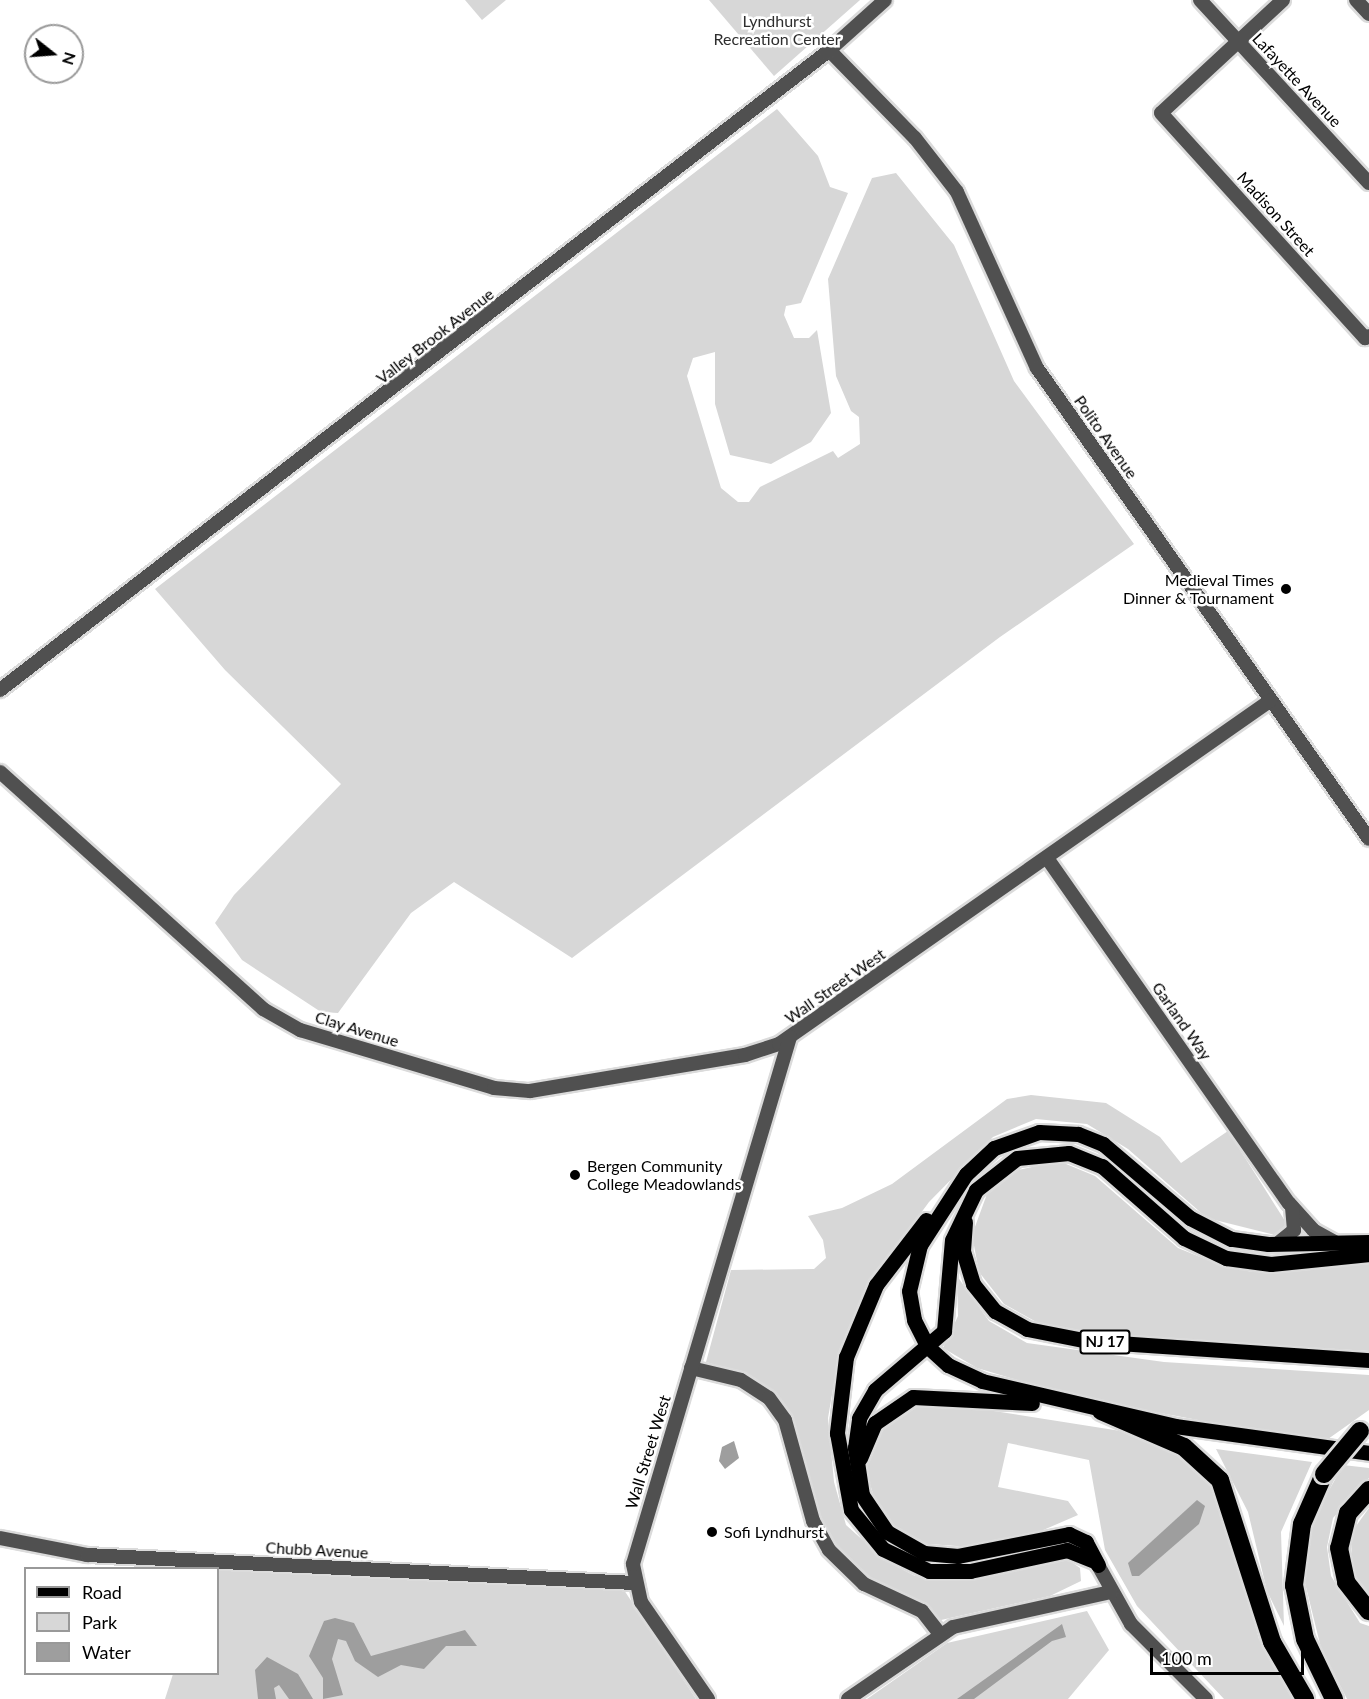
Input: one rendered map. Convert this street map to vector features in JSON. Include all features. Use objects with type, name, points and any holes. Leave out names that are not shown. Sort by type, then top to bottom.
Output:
[{"type":"highway","points":[[1092,1409],[1184,1447],[1220,1480],[1272,1642],[1305,1699]]},
{"type":"highway","points":[[1334,1699],[1305,1639],[1294,1585],[1302,1524],[1324,1474],[1365,1427]]},
{"type":"highway","points":[[1369,1490],[1348,1513],[1338,1548],[1346,1582],[1369,1611]]},
{"type":"main road","points":[[1098,1565],[1072,1550],[960,1573],[919,1568],[875,1543],[848,1503],[837,1427],[850,1343],[882,1275],[954,1189],[979,1160],[1011,1139],[1039,1132],[1077,1134],[1120,1155],[1206,1229],[1240,1241],[1277,1244],[1369,1242]]},
{"type":"main road","name":"NJ 17","points":[[1369,1254],[1263,1264],[1217,1255],[1177,1232],[1102,1166],[1069,1153],[1025,1155],[988,1178],[966,1215],[964,1260],[983,1299],[1018,1325],[1089,1341],[1369,1360]]},
{"type":"main road","points":[[988,1178],[957,1223],[949,1319],[928,1347],[881,1384],[862,1411],[855,1440],[860,1488],[882,1526],[924,1553],[958,1556],[1069,1534],[1086,1542],[1098,1565]]},
{"type":"main road","points":[[954,1189],[910,1272],[911,1310],[928,1347],[964,1375],[1092,1409],[1240,1437],[1369,1453]]},
{"type":"main road","points":[[860,1488],[860,1458],[868,1435],[906,1400],[941,1394],[1092,1409]]},
{"type":"street","name":"Valley Brook Avenue","points":[[0,690],[829,51],[885,0]]},
{"type":"street","name":"Lafayette Avenue","points":[[1200,0],[1369,183]]},
{"type":"street","points":[[1238,41],[1283,0]]},
{"type":"street","points":[[1356,0],[1369,14]]},
{"type":"street","name":"Madison Street","points":[[1238,41],[1161,113],[1367,337]]},
{"type":"street","name":"Polito Avenue","points":[[829,51],[915,138],[957,192],[1037,368],[1369,838]]},
{"type":"street","name":"Wall Street West","points":[[633,1583],[634,1558],[790,1037],[1271,700]]},
{"type":"street","name":"Clay Avenue","points":[[0,772],[243,994],[300,1029],[494,1088],[520,1090],[745,1054],[790,1037]]},
{"type":"street","name":"Garland Way","points":[[1047,858],[1289,1203],[1313,1230],[1335,1242]]},
{"type":"street","points":[[1277,1244],[1296,1225],[1289,1203]]},
{"type":"street","points":[[691,1368],[741,1380],[775,1405],[788,1429],[813,1521],[836,1567],[873,1590],[922,1611],[940,1634]]},
{"type":"street","name":"Chubb Avenue","points":[[0,1538],[87,1554],[633,1583]]},
{"type":"street","points":[[1098,1565],[1111,1592],[1148,1644],[1206,1699]]},
{"type":"street","points":[[633,1583],[708,1699]]},
{"type":"street","points":[[848,1699],[940,1634],[968,1623],[1111,1592]]},
{"type":"green space","points":[[465,0],[506,0],[482,20]]},
{"type":"green space","name":"Lyndhurst Recreation Center","points":[[709,0],[860,0],[774,76]]},
{"type":"green space","points":[[777,109],[818,156],[830,187],[848,193],[801,303],[786,306],[784,315],[794,338],[809,338],[817,330],[831,413],[811,442],[771,464],[730,455],[715,404],[715,352],[693,358],[687,376],[721,488],[738,502],[749,502],[760,487],[833,451],[838,458],[860,444],[859,417],[851,411],[836,376],[828,279],[872,178],[896,173],[954,245],[1014,381],[1134,544],[1000,637],[572,958],[454,882],[411,913],[338,1013],[321,1012],[242,960],[215,923],[234,895],[341,784],[225,670],[155,589]]},
{"type":"green space","points":[[1031,1095],[1106,1103],[1160,1137],[1181,1163],[1228,1131],[1287,1224],[1279,1236],[1207,1218],[1128,1149],[1087,1124],[1036,1119],[993,1137],[929,1202],[873,1278],[840,1348],[828,1418],[834,1482],[846,1525],[886,1561],[915,1576],[978,1578],[1067,1559],[1080,1568],[1081,1581],[1050,1596],[941,1620],[871,1580],[845,1558],[820,1520],[784,1407],[744,1374],[706,1362],[731,1270],[814,1269],[826,1258],[823,1240],[808,1216],[842,1208],[892,1184],[1007,1099]]},
{"type":"green space","points":[[1059,1161],[1095,1176],[1178,1248],[1215,1263],[1252,1272],[1369,1263],[1369,1351],[1088,1334],[1040,1324],[1004,1304],[979,1272],[972,1235],[987,1194],[1014,1171]]},
{"type":"green space","points":[[957,1276],[989,1321],[1027,1343],[1164,1362],[1369,1375],[1369,1410],[1328,1439],[1252,1430],[1074,1397],[977,1368],[943,1348],[958,1316]]},
{"type":"green space","points":[[924,1400],[1127,1432],[1183,1456],[1218,1493],[1259,1639],[1295,1699],[1224,1699],[1137,1606],[1105,1550],[1089,1460],[1008,1443],[998,1487],[1068,1501],[1078,1515],[1041,1531],[970,1547],[915,1543],[879,1513],[865,1468],[874,1439],[892,1413]]},
{"type":"green space","points":[[1216,1449],[1312,1462],[1281,1532],[1284,1626],[1267,1591],[1248,1512]]},
{"type":"green space","points":[[1343,1465],[1369,1468],[1369,1478],[1333,1518],[1327,1547],[1331,1576],[1360,1623],[1369,1626],[1369,1699],[1347,1699],[1321,1648],[1303,1575],[1311,1523]]},
{"type":"green space","points":[[1369,1508],[1369,1601],[1352,1574],[1351,1533]]},
{"type":"green space","points":[[219,1569],[624,1590],[696,1699],[165,1699],[173,1675],[219,1675]]},
{"type":"green space","points":[[1087,1611],[1109,1650],[1068,1699],[867,1699],[947,1643]]},
{"type":"water","points":[[734,1441],[739,1458],[725,1469],[719,1461],[722,1447]]},
{"type":"water","points":[[1197,1500],[1205,1506],[1199,1524],[1139,1576],[1132,1576],[1128,1563]]},
{"type":"water","points":[[335,1618],[354,1623],[371,1656],[465,1630],[477,1646],[446,1646],[424,1669],[401,1665],[378,1677],[355,1661],[346,1641],[338,1639],[332,1659],[343,1695],[323,1699],[323,1678],[309,1656],[324,1621]]},
{"type":"water","points":[[1062,1624],[1066,1637],[1052,1641],[974,1699],[957,1699]]},
{"type":"water","points":[[267,1657],[298,1674],[313,1699],[289,1699],[279,1685],[274,1688],[276,1699],[258,1699],[255,1670]]},
{"type":"place","name":"Medieval Times Dinner & Tournament","points":[[1286,589]]},
{"type":"place","name":"Bergen Community College Meadowlands","points":[[575,1175]]},
{"type":"place","name":"Sofi Lyndhurst","points":[[712,1532]]}]
